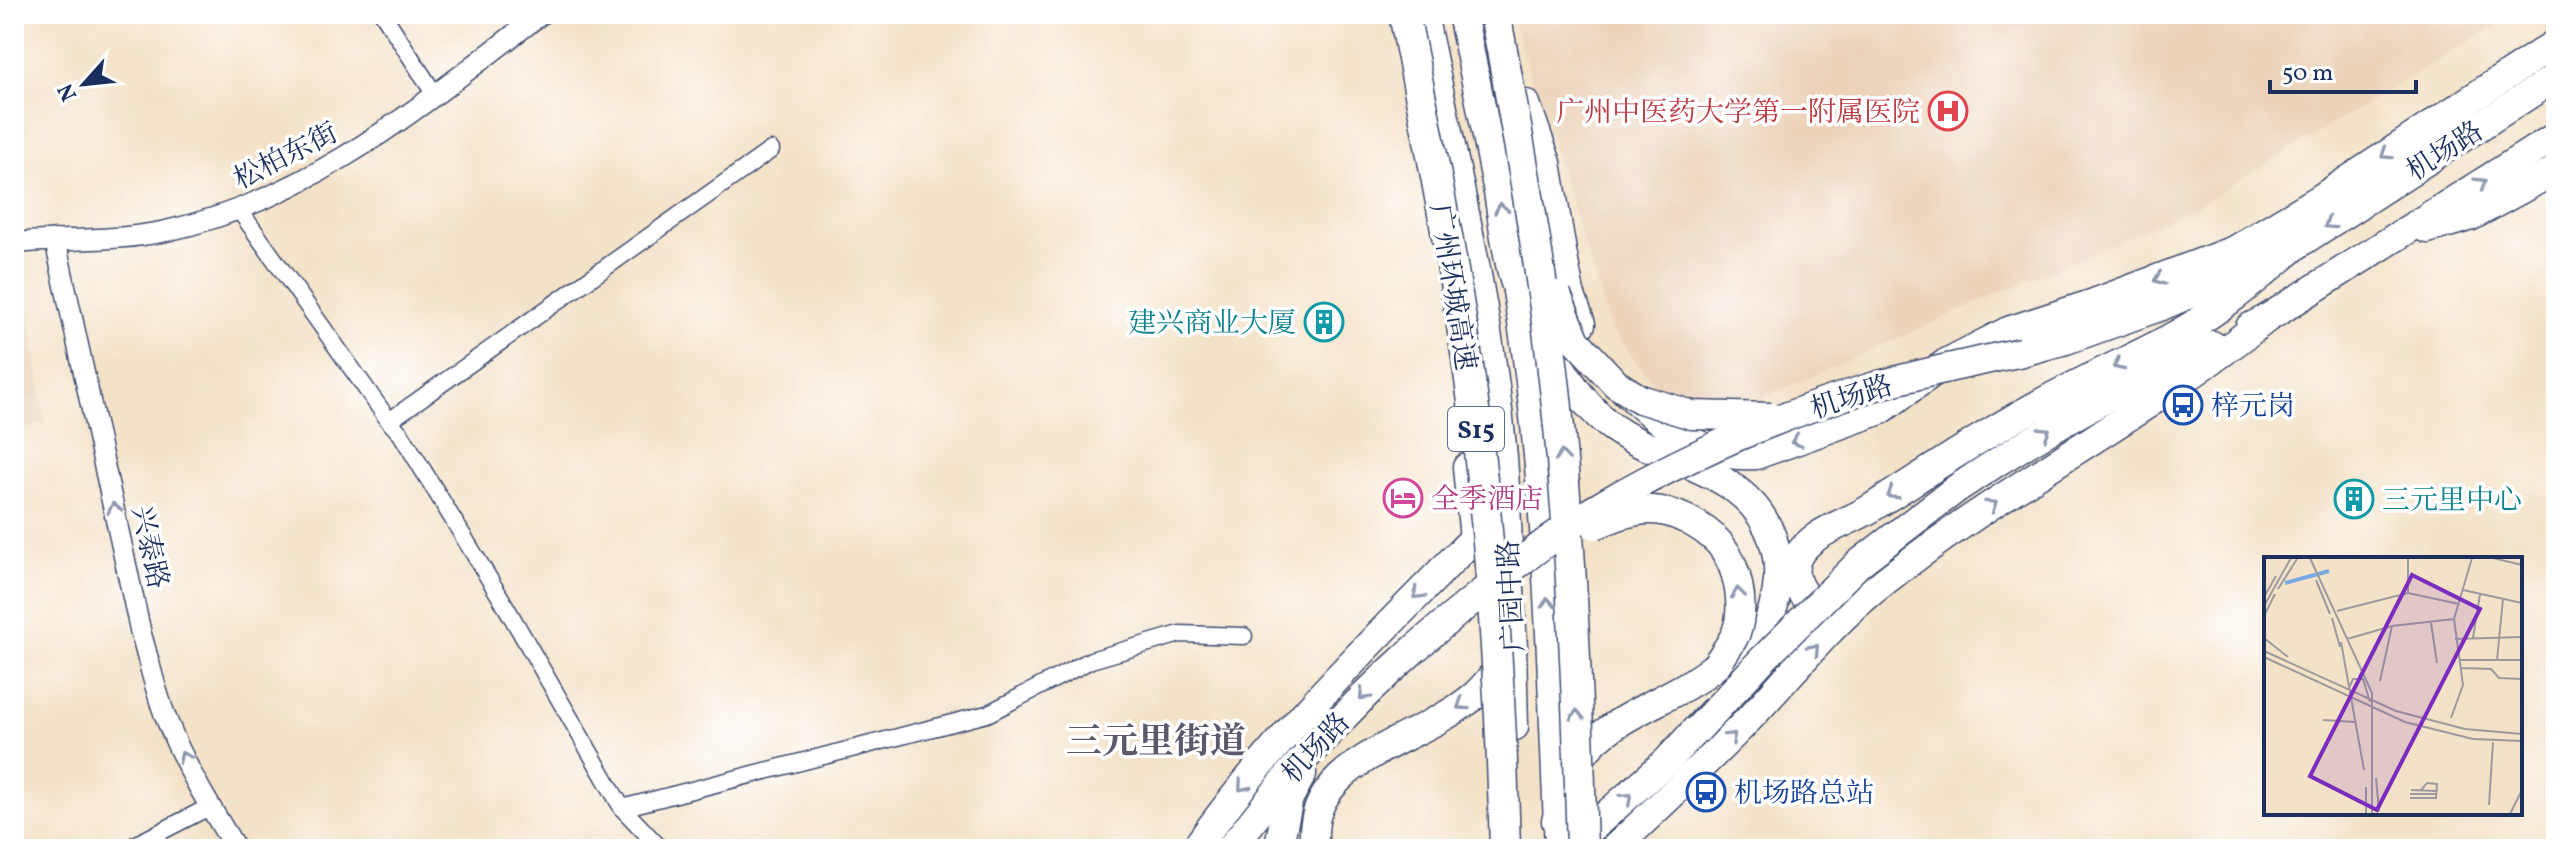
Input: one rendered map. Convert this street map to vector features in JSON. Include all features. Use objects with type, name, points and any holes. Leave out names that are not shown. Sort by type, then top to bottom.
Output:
[{"type":"highway","name":"广州环城高速","points":[[1404,14],[1442,207],[1473,403],[1493,615],[1505,849]]},
{"type":"highway","name":"广园中路","points":[[1462,14],[1515,284]]},
{"type":"highway","points":[[1505,15],[1553,370],[1570,563],[1582,849]]},
{"type":"highway","name":"广园中路","points":[[1426,26],[1462,201],[1503,457],[1513,647]]},
{"type":"highway","points":[[1526,104],[1547,163],[1570,293],[1581,325],[1601,361],[1625,392],[1666,428],[1706,447],[1741,456],[1756,455],[1881,410],[1946,363],[2008,331],[2091,304],[2234,250],[2321,198],[2458,124],[2556,43]]},
{"type":"highway","name":"机场路","points":[[1230,849],[1285,779],[1410,651],[1530,554],[1576,521],[1622,494],[1719,446],[1788,417],[1870,388],[2066,340],[2159,307],[2245,270],[2298,244],[2458,124],[2556,77]]},
{"type":"highway","points":[[1526,104],[1557,295],[1576,341],[1616,384],[1640,399],[1692,415],[1788,417]]},
{"type":"highway","name":"机场路","points":[[1568,849],[1629,796],[1698,729],[1858,564],[1956,489],[2082,410],[2161,368],[2266,319],[2556,136]]},
{"type":"highway","points":[[2391,239],[2472,216],[2556,170]]},
{"type":"highway","points":[[1841,619],[1826,615],[1809,601],[1796,579],[1797,557],[1811,541],[1865,512],[2007,422],[2188,328],[2234,296],[2298,244]]},
{"type":"highway","points":[[1515,284],[1557,363],[1607,422],[1639,443],[1718,478],[1744,496],[1759,513],[1773,537],[1778,577],[1772,618],[1749,661],[1698,729]]},
{"type":"highway","points":[[1614,849],[1746,723],[1841,619],[1909,562],[2223,353],[2266,319]]},
{"type":"highway","points":[[1204,846],[1302,714],[1473,539],[1491,509],[1503,457]]},
{"type":"highway","points":[[1530,554],[1608,519],[1646,509],[1659,510],[1701,529],[1720,545],[1735,571],[1740,607],[1736,632],[1716,665],[1700,679],[1622,722],[1590,746],[1571,776],[1557,835]]},
{"type":"highway","points":[[1315,849],[1319,806],[1326,791],[1340,775],[1476,695],[1513,647]]},
{"type":"highway","points":[[1278,849],[1289,798],[1329,733]]},
{"type":"main road","points":[[1390,14],[1450,339],[1473,539]]},
{"type":"main road","points":[[1412,14],[1426,26]]},
{"type":"main road","points":[[1474,73],[1505,15]]},
{"type":"main road","points":[[1505,15],[1526,104]]},
{"type":"main road","points":[[1418,154],[1462,201]]},
{"type":"main road","name":"广园中路","points":[[1515,284],[1535,419],[1541,489],[1557,835]]},
{"type":"main road","name":"广园中路","points":[[1513,647],[1518,849]]},
{"type":"street","points":[[383,14],[435,95]]},
{"type":"street","name":"松柏东街","points":[[14,243],[163,232],[240,211],[331,167],[435,95],[541,14]]},
{"type":"street","points":[[389,421],[771,150]]},
{"type":"street","points":[[240,211],[401,434],[502,600],[622,808],[661,849]]},
{"type":"street","name":"兴泰路","points":[[55,240],[149,660],[168,723],[209,807],[236,849]]},
{"type":"street","points":[[622,808],[987,714],[1091,660],[1180,634],[1244,636]]},
{"type":"street","points":[[127,849],[209,807]]},
{"type":"shaded area","name":"广州中医药大学第一附属医院","points":[[1510,14],[2515,14],[2193,208],[1754,402],[1665,397],[1612,332]]},
{"type":"shaded area","points":[[14,272],[22,272],[46,423],[14,430]]},
{"type":"place","name":"广州中医药大学第一附属医院","points":[[1948,111]]},
{"type":"place","name":"建兴商业大厦","points":[[1324,322]]},
{"type":"place","name":"梓元岗","points":[[2183,405]]},
{"type":"place","name":"全季酒店","points":[[1403,498]]},
{"type":"place","name":"三元里中心","points":[[2354,499]]},
{"type":"place","name":"机场路总站","points":[[1706,792]]},
{"type":"district","name":"三元里街道","points":[[1156,740]]}]
